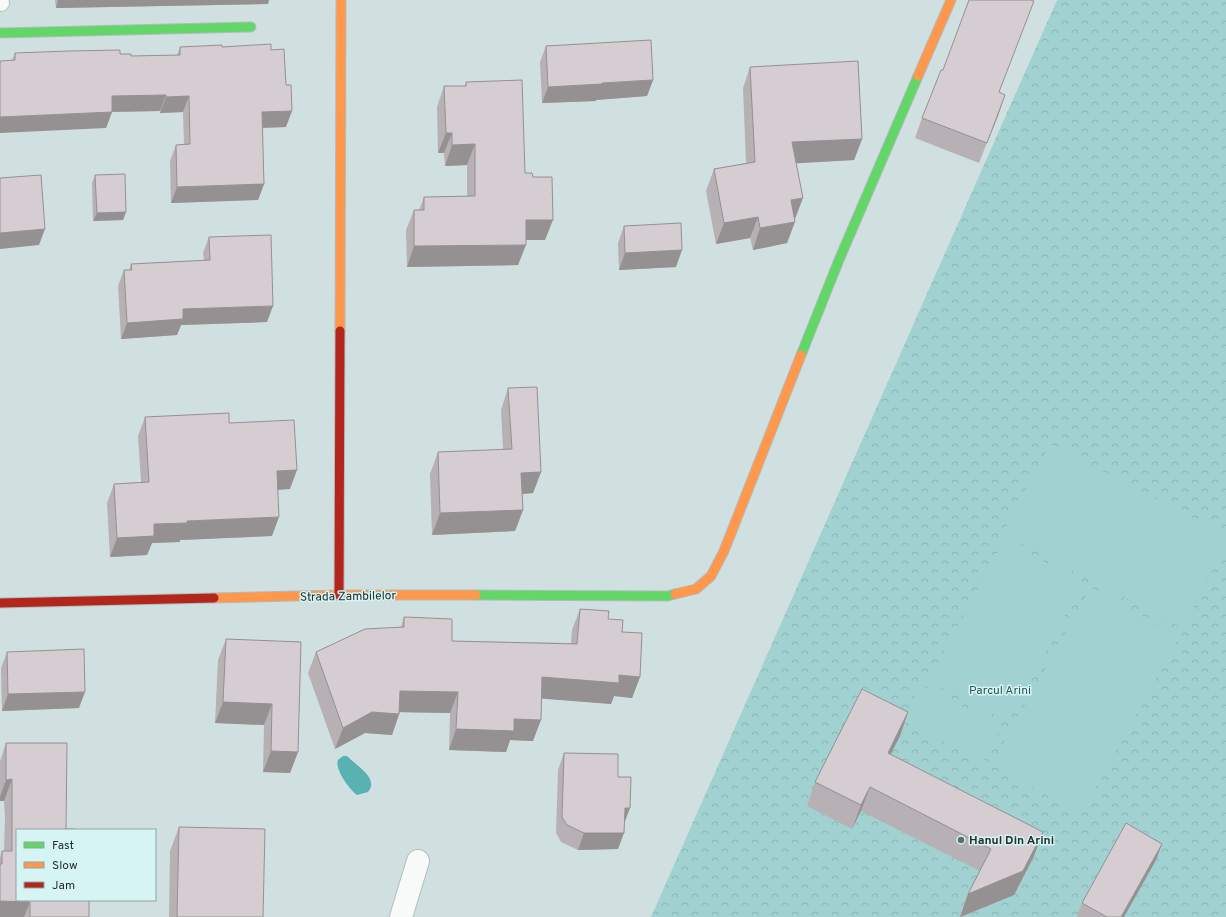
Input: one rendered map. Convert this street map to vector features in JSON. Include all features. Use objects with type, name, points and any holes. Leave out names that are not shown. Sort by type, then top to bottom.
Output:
[{"type":"street","points":[[339,595],[341,0]]},
{"type":"street","name":"Strada Zambilelor","points":[[0,603],[339,595],[668,596],[696,589],[711,576],[724,551],[839,260],[951,0]]},
{"type":"street","points":[[0,33],[251,27]]},
{"type":"street","points":[[401,917],[418,861]]},
{"type":"green space","name":"Parcul Arini","points":[[1057,0],[1226,0],[1226,917],[651,917]]},
{"type":"green space","points":[[1050,444],[1226,535],[1226,545],[1183,628],[1003,534]]},
{"type":"green space","points":[[1004,540],[1083,582],[1008,722],[929,680]]},
{"type":"green space","points":[[1091,588],[1179,637],[1080,814],[991,765]]},
{"type":"green space","points":[[921,685],[1001,727],[983,762],[902,720]]},
{"type":"water","points":[[343,756],[347,756],[369,777],[371,787],[368,792],[357,795],[340,774],[337,764],[338,760]]},
{"type":"building","points":[[969,0],[1034,1],[999,92],[1005,95],[987,143],[922,118],[941,70],[943,70]]},
{"type":"building","points":[[651,40],[653,80],[548,87],[546,46]]},
{"type":"building","points":[[271,44],[271,50],[284,49],[286,85],[291,85],[292,111],[262,112],[264,184],[177,187],[176,145],[190,144],[189,96],[112,96],[112,112],[0,117],[0,61],[15,60],[15,53],[120,50],[120,54],[131,54],[131,56],[180,55],[180,47],[222,45],[222,47]]},
{"type":"building","points":[[858,61],[862,139],[792,142],[803,198],[791,200],[795,222],[760,228],[758,217],[724,223],[714,169],[755,162],[750,67]]},
{"type":"building","points":[[522,80],[525,173],[532,173],[533,177],[552,177],[553,220],[526,220],[526,245],[414,246],[414,210],[424,210],[424,197],[475,196],[475,144],[452,145],[452,133],[446,133],[444,86],[466,86],[466,82]]},
{"type":"building","points":[[125,174],[126,212],[97,213],[95,175]]},
{"type":"building","points":[[41,175],[45,229],[0,233],[0,178]]},
{"type":"building","points":[[681,223],[682,250],[625,253],[624,226]]},
{"type":"building","points":[[271,235],[273,306],[183,309],[183,319],[127,323],[124,270],[132,270],[131,264],[210,260],[209,237]]},
{"type":"building","points":[[537,387],[541,472],[521,473],[523,510],[440,513],[438,452],[512,449],[508,388]]},
{"type":"building","points":[[229,413],[229,423],[294,420],[297,470],[277,471],[279,517],[154,524],[154,536],[117,538],[114,484],[149,482],[145,417]]},
{"type":"building","points":[[580,609],[609,611],[608,619],[623,620],[622,632],[642,633],[640,677],[619,675],[619,683],[542,677],[541,720],[514,719],[514,731],[456,729],[458,692],[400,691],[399,714],[372,712],[343,728],[316,652],[365,629],[404,627],[404,617],[452,619],[452,641],[577,644]]},
{"type":"building","points":[[226,639],[301,642],[298,752],[271,751],[272,704],[223,702]]},
{"type":"building","points":[[84,649],[85,692],[8,694],[7,652]]},
{"type":"building","points":[[862,689],[908,712],[888,753],[1043,832],[1023,871],[968,894],[991,849],[870,787],[861,805],[815,782]]},
{"type":"building","points":[[6,743],[67,743],[66,829],[16,829],[16,901],[89,901],[89,917],[30,917],[30,902],[0,901],[0,864],[2,864],[2,851],[12,851],[12,779],[6,780]]},
{"type":"building","points":[[564,753],[618,754],[618,777],[631,777],[630,808],[625,808],[624,833],[584,833],[567,825],[562,817]]},
{"type":"building","points":[[1126,823],[1162,844],[1121,917],[1107,917],[1082,903]]},
{"type":"building","points":[[179,827],[265,829],[263,917],[177,917]]},
{"type":"traffic: fast","points":[[0,33],[251,27]]},
{"type":"traffic: fast","points":[[801,355],[839,260],[918,76]]},
{"type":"traffic: fast","points":[[476,595],[668,596],[675,594]]},
{"type":"traffic: slow","points":[[340,331],[341,0]]},
{"type":"traffic: slow","points":[[918,76],[951,0]]},
{"type":"traffic: slow","points":[[675,594],[696,589],[711,576],[724,551],[801,355]]},
{"type":"traffic: slow","points":[[214,598],[339,595],[476,595]]},
{"type":"traffic: jam","points":[[339,595],[340,331]]},
{"type":"traffic: jam","points":[[0,603],[214,598]]},
{"type":"place","name":"Hanul Din Arini","points":[[961,840]]}]
